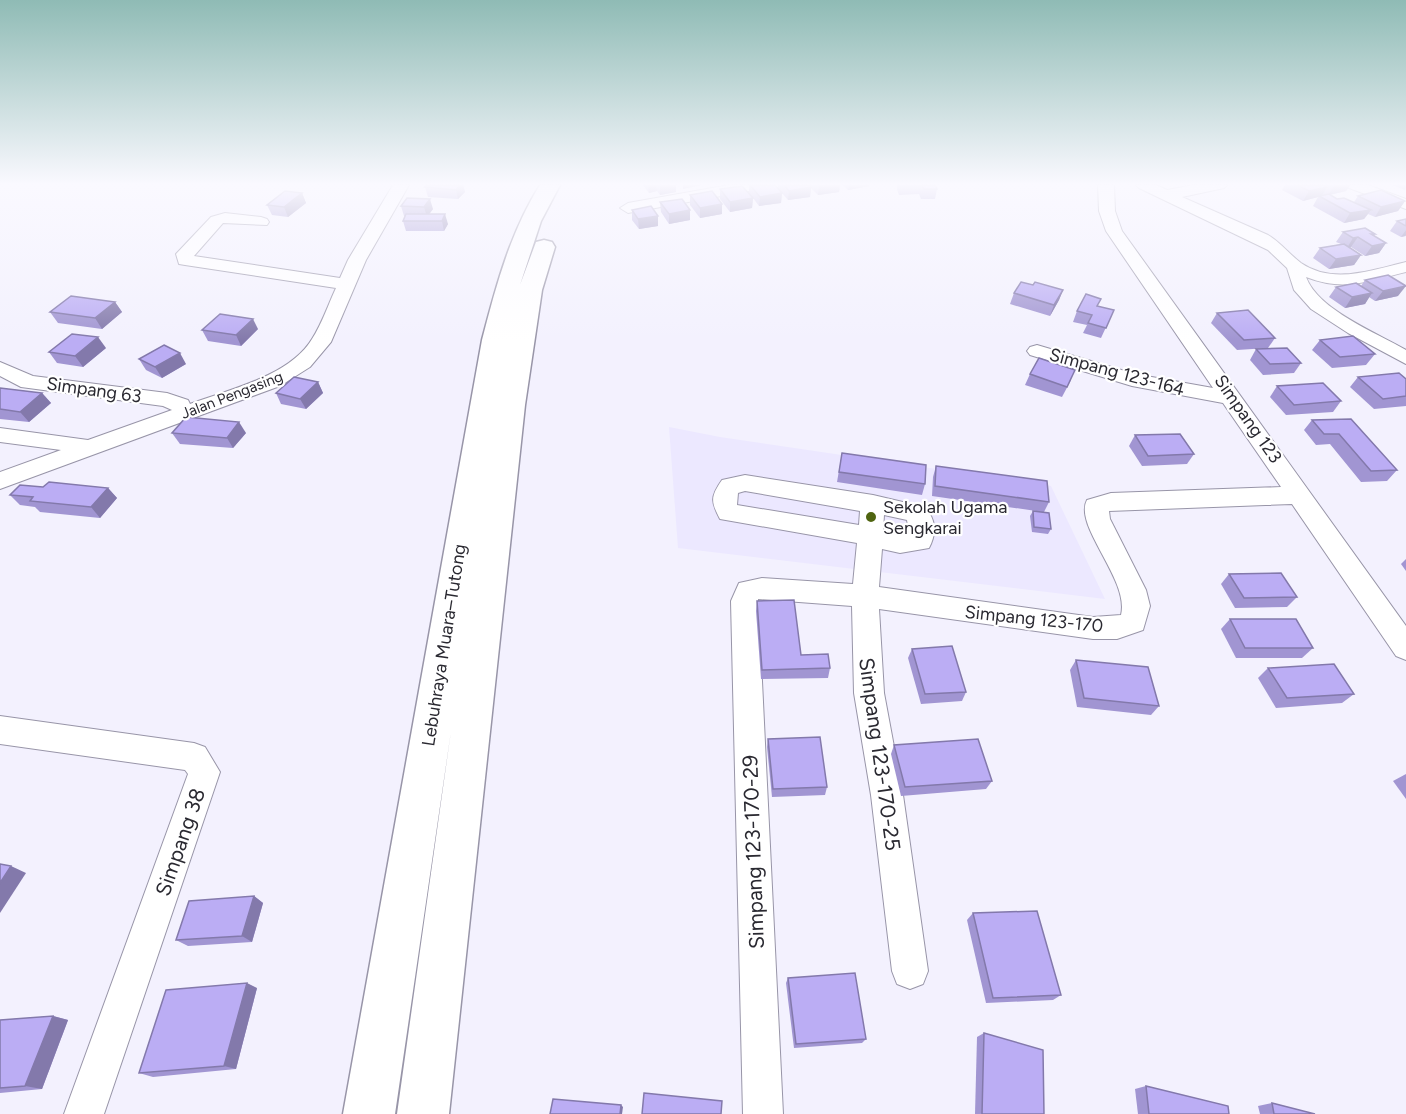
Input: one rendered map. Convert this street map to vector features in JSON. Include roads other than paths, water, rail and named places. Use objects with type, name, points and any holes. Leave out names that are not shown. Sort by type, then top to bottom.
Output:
[{"type":"highway","points":[[505,237],[500,270],[508,285]]},
{"type":"highway","name":"Lebuhraya Muara–Tutong","points":[[369,1114],[484,403],[508,285],[526,237]]},
{"type":"highway","name":"Lebuhraya Muara–Tutong","points":[[423,1114],[514,384],[530,290],[549,237]]},
{"type":"street","points":[[202,237],[185,254],[185,260],[273,275],[348,284]]},
{"type":"street","name":"Jalan Pengasing","points":[[0,481],[273,381],[303,363],[321,342],[369,237]]},
{"type":"street","name":"Simpang 123","points":[[1118,237],[1406,648]]},
{"type":"street","points":[[1258,237],[1279,250],[1294,267],[1298,282],[1307,296],[1324,309],[1406,358]]},
{"type":"street","points":[[1294,267],[1338,282],[1406,267]]},
{"type":"street","name":"Simpang 123-164","points":[[1037,351],[1132,380],[1233,398]]},
{"type":"street","name":"Simpang 63","points":[[0,368],[28,382],[167,400],[180,405],[185,414]]},
{"type":"street","points":[[0,435],[78,445],[88,449]]},
{"type":"street","points":[[745,483],[915,513],[922,522],[923,531],[920,541],[910,544],[900,544],[870,536],[729,513],[724,504],[730,486],[745,483]]},
{"type":"street","name":"Simpang 123-170","points":[[748,590],[762,588],[865,596],[1082,627],[1117,627],[1133,622],[1137,606],[1133,590],[1098,519],[1096,506],[1111,502],[1301,495]]},
{"type":"street","name":"Simpang 123-170-25","points":[[873,504],[865,596],[869,693],[887,795],[910,971]]},
{"type":"street","name":"Simpang 123-170-29","points":[[748,590],[744,601],[763,1114]]},
{"type":"street","name":"Simpang 38","points":[[0,730],[194,757],[204,772],[84,1114]]},
{"type":"place","name":"Sekolah Ugama Sengkarai","points":[[871,517]]}]
